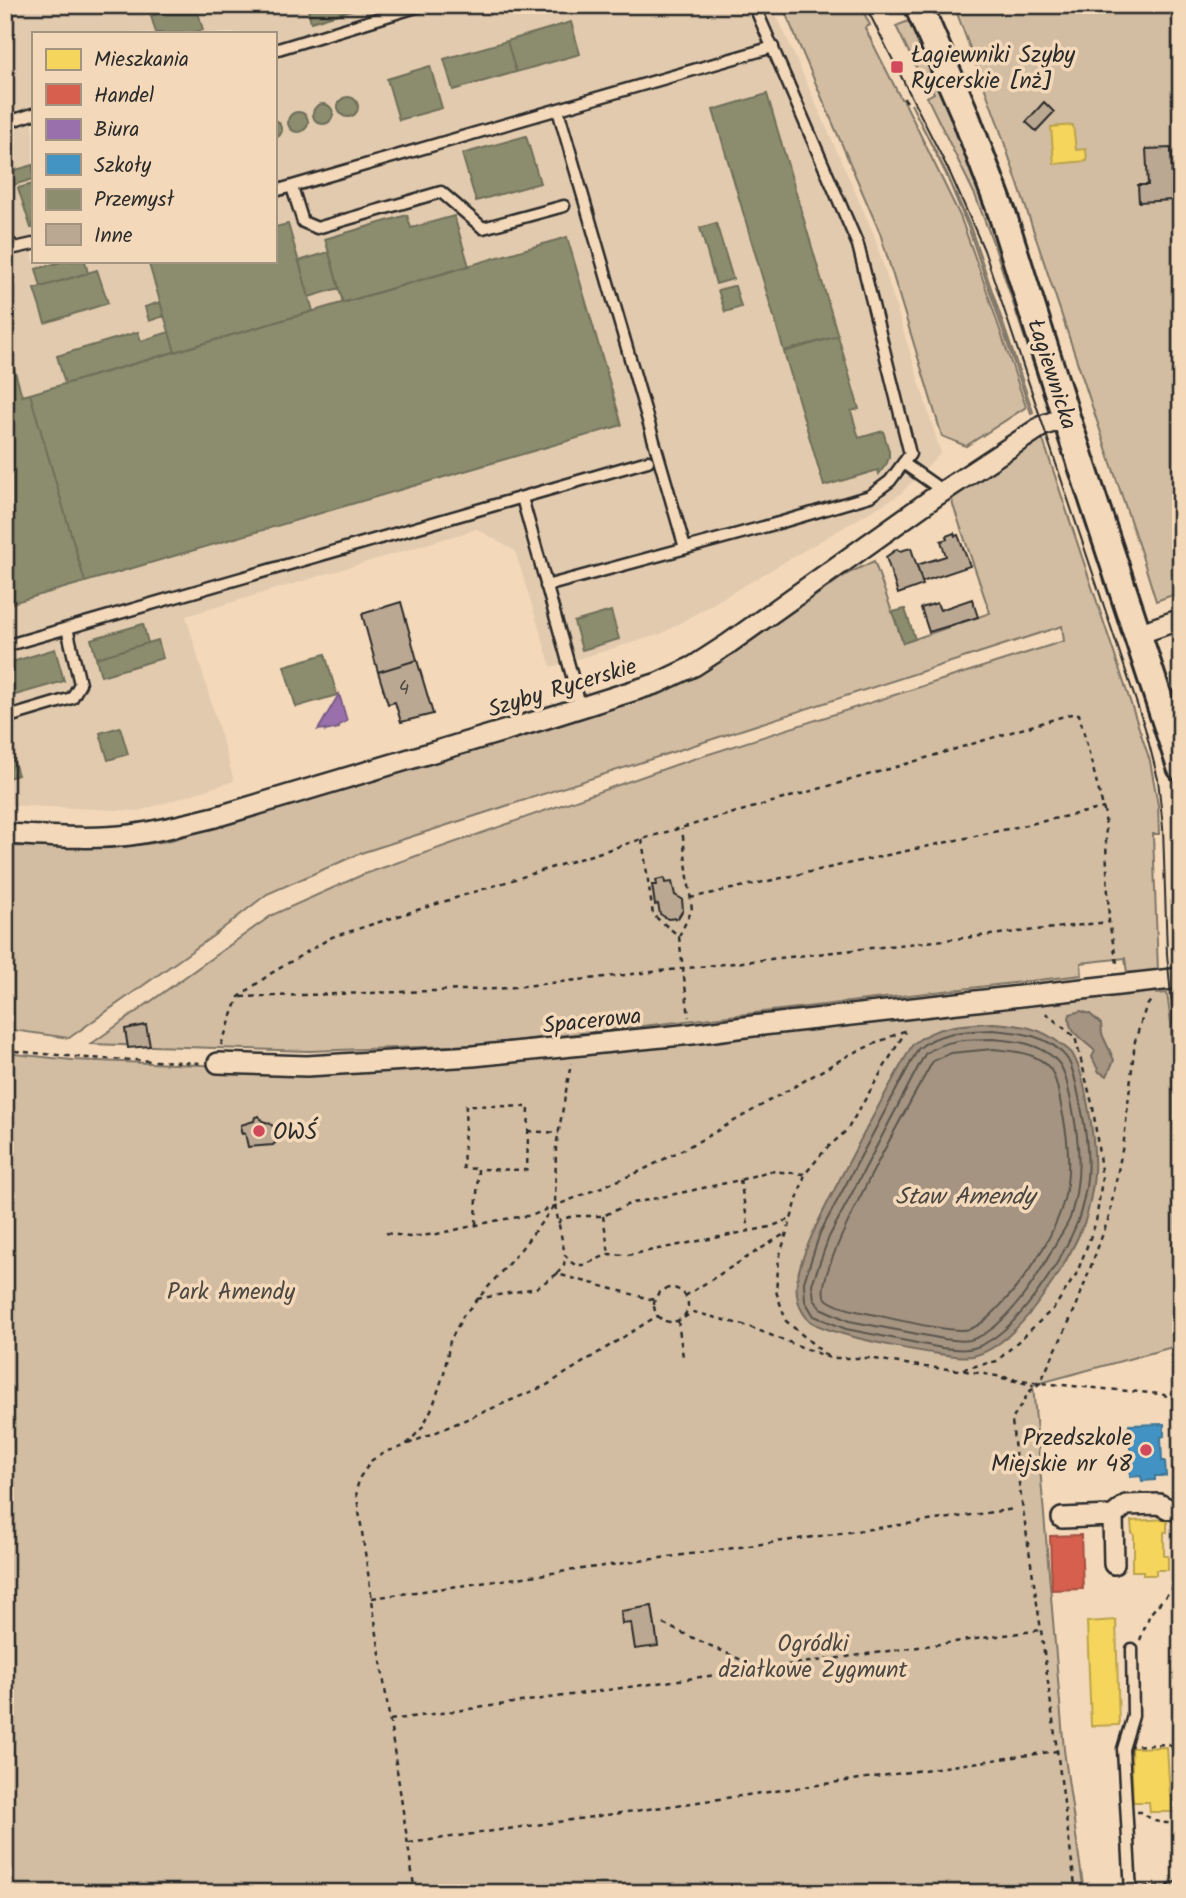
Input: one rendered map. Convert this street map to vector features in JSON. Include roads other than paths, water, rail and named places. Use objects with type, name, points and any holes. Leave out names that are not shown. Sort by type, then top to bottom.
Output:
[{"type":"main road","name":"Łagiewnicka","points":[[918,5],[992,183],[1178,757]]},
{"type":"street","name":"Szyby Rycerskie","points":[[5,834],[71,837],[128,835],[165,829],[215,817],[658,683],[694,666],[728,645],[943,491],[1042,426],[1066,417]]},
{"type":"street","points":[[1138,634],[1181,619]]},
{"type":"street","name":"Spacerowa","points":[[218,1063],[307,1066],[473,1056],[692,1034],[1181,978]]},
{"type":"street","points":[[1062,1518],[1112,1516],[1126,1504],[1159,1504],[1169,1509],[1181,1510]]},
{"type":"street","points":[[1112,1516],[1114,1564]]},
{"type":"lane","points":[[276,50],[423,5]]},
{"type":"lane","points":[[547,586],[870,496],[890,481],[910,454],[858,246],[754,5]]},
{"type":"lane","points":[[276,191],[773,47]]},
{"type":"lane","points":[[558,110],[685,548]]},
{"type":"lane","points":[[5,123],[32,114]]},
{"type":"lane","points":[[292,187],[303,222],[317,228],[441,192],[483,228],[564,206]]},
{"type":"lane","points":[[5,238],[15,248],[32,244]]},
{"type":"lane","points":[[5,646],[648,461]]},
{"type":"lane","points":[[904,463],[943,491]]},
{"type":"lane","points":[[522,498],[581,708]]},
{"type":"lane","points":[[5,718],[72,698],[80,684],[66,628]]},
{"type":"lane","points":[[1131,1893],[1123,1749],[1133,1716],[1132,1649]]},
{"type":"water","points":[[1081,1011],[1090,1014],[1101,1024],[1102,1034],[1114,1060],[1107,1076],[1099,1072],[1092,1057],[1095,1051],[1070,1025],[1070,1014]]},
{"type":"water","name":"Staw Amendy","points":[[993,1023],[1030,1028],[1046,1034],[1072,1054],[1079,1067],[1091,1126],[1094,1170],[1088,1213],[1065,1262],[1023,1321],[990,1349],[973,1356],[940,1354],[888,1345],[819,1326],[809,1320],[800,1307],[797,1291],[799,1271],[806,1250],[840,1179],[913,1044],[941,1029]]},
{"type":"tram line","points":[[865,5],[950,173],[984,250],[1145,728],[1158,779],[1163,827],[1167,954],[1177,1059],[1181,1207]]},
{"type":"place","name":"Łagiewniki Szyby Rycerskie [nż]","points":[[897,67]]},
{"type":"place","name":"OWŚ","points":[[259,1131]]},
{"type":"place","name":"Przedszkole Miejskie nr 48","points":[[1146,1450]]},
{"type":"park label","name":"Park Amendy","points":[[231,1291]]},
{"type":"park label","name":"Ogródki działkowe Zygmunt","points":[[813,1656]]}]
